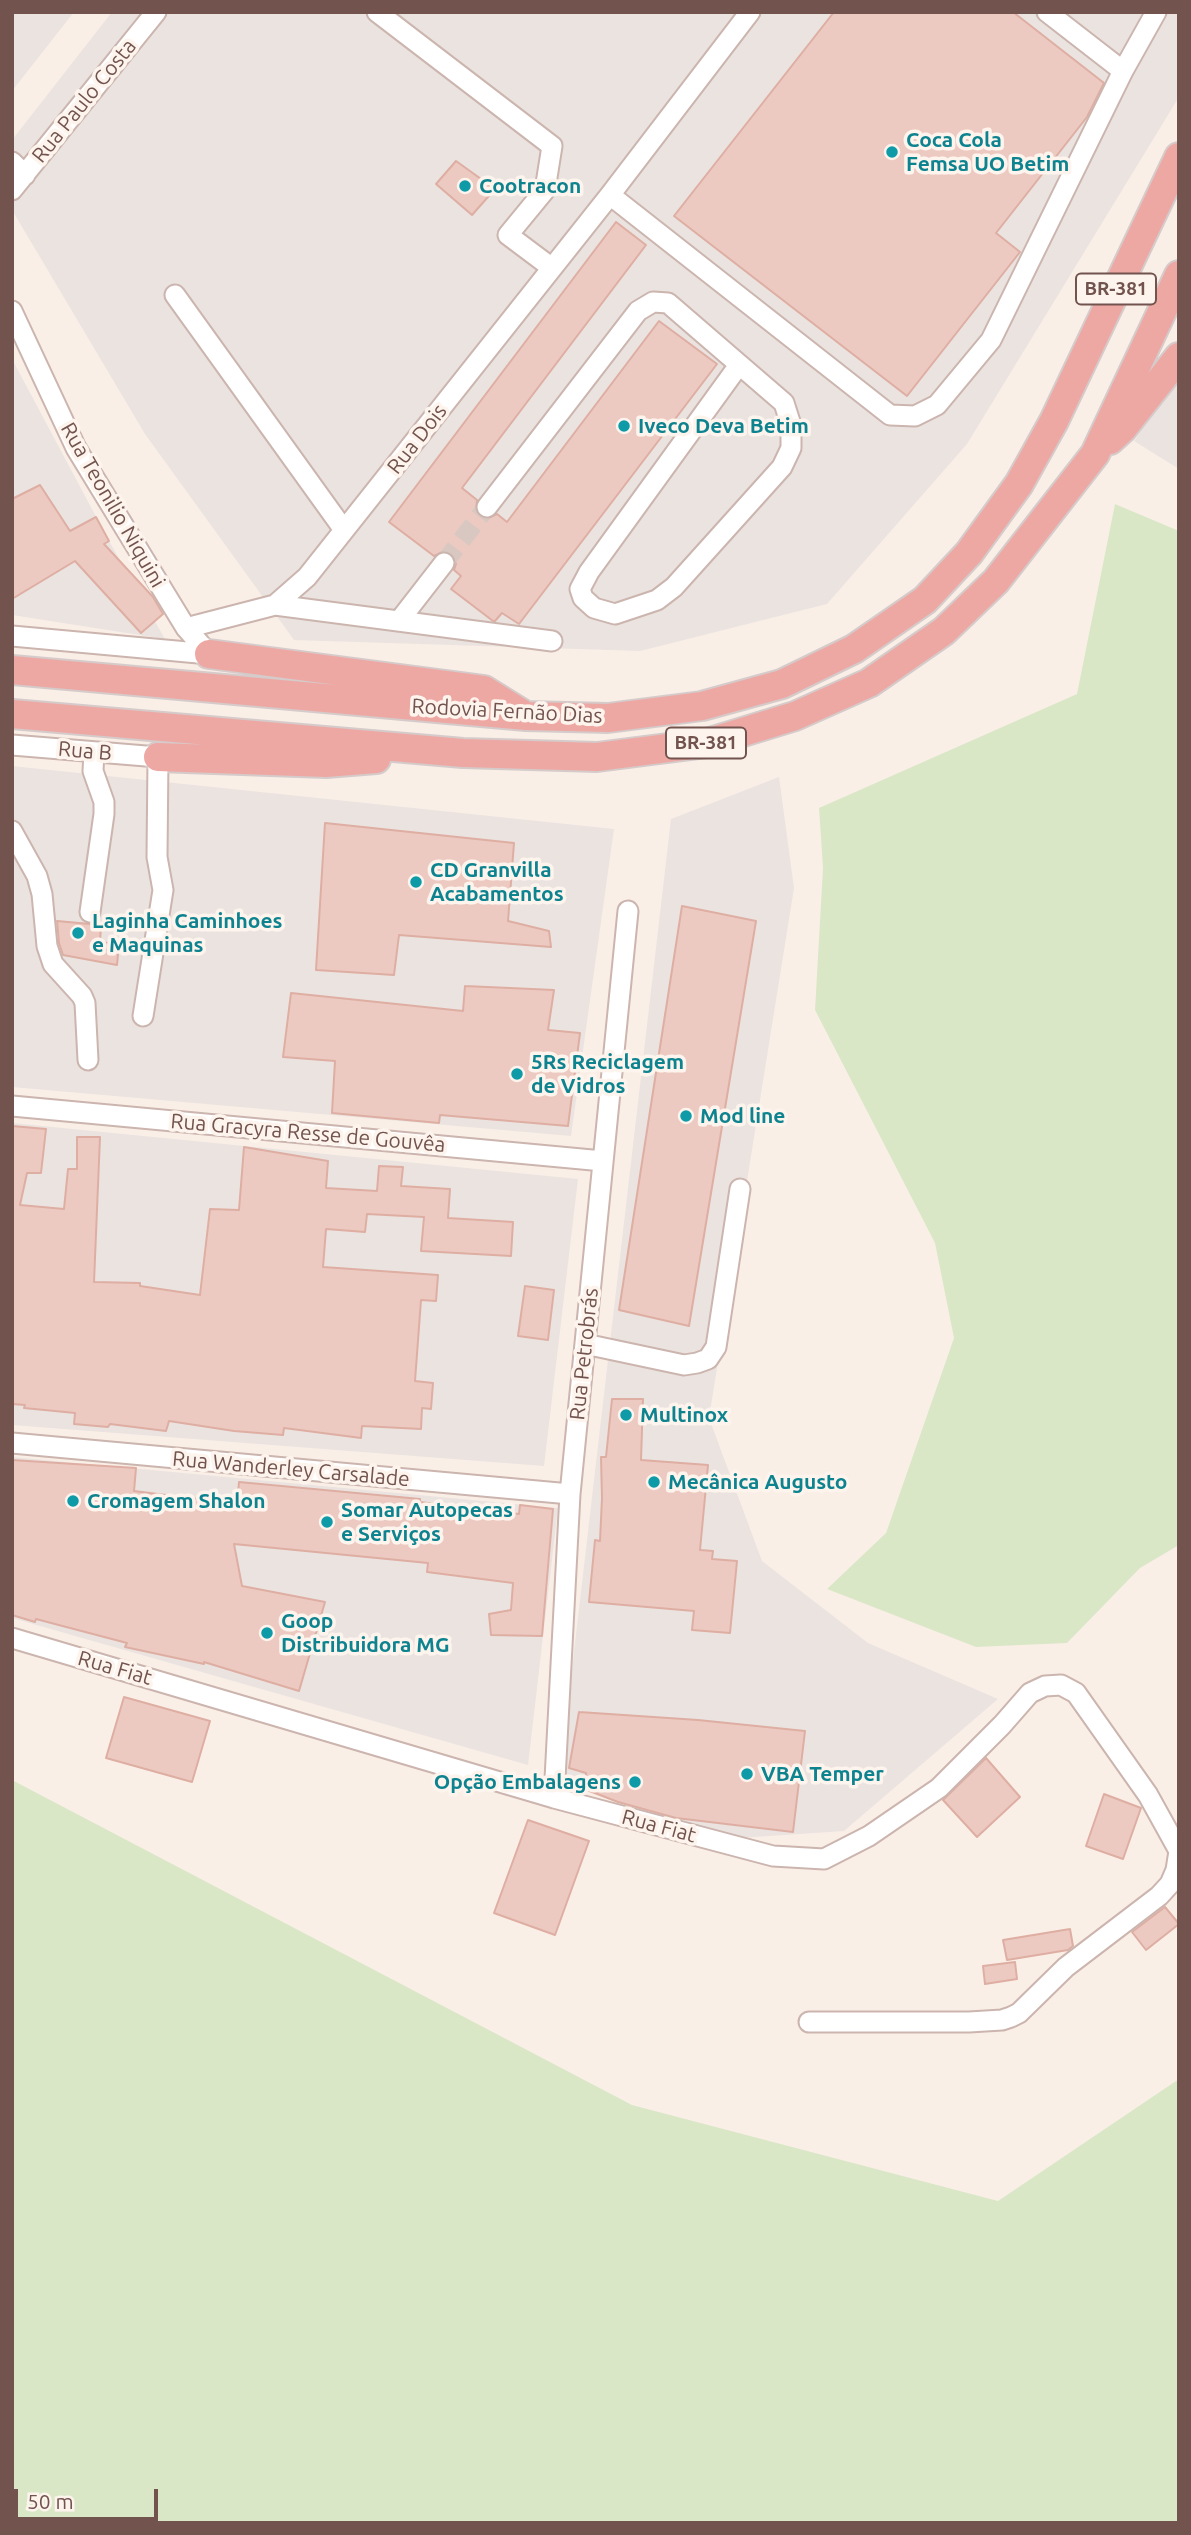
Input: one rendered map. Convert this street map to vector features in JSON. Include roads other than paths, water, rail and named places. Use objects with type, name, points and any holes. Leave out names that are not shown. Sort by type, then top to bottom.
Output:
[{"type":"highway","name":"Rodovia Fernão Dias","points":[[12,670],[526,716],[607,718],[702,706],[782,684],[854,649],[925,600],[969,553],[1019,485],[1054,421],[1179,157]]},
{"type":"highway","name":"Rodovia Fernão Dias","points":[[12,714],[463,753],[597,757],[706,743],[795,716],[869,683],[944,631],[996,581],[1095,454],[1179,275]]},
{"type":"highway","points":[[1095,454],[1122,429],[1179,357]]},
{"type":"highway","points":[[209,654],[484,690],[526,716]]},
{"type":"highway","points":[[158,757],[326,763],[463,753]]},
{"type":"street","name":"Rua Paulo Costa","points":[[16,176],[156,12]]},
{"type":"street","points":[[377,12],[552,146],[545,190],[508,235],[552,268]]},
{"type":"street","name":"Rua Dois","points":[[186,628],[275,605],[307,577],[610,195],[750,12]]},
{"type":"street","points":[[1046,12],[1123,71]]},
{"type":"street","points":[[610,195],[890,415],[915,416],[937,405],[991,340],[1123,71],[1156,12]]},
{"type":"street","points":[[175,295],[344,530]]},
{"type":"street","points":[[487,507],[638,311],[653,302],[668,303],[784,403],[791,425],[791,448],[782,467],[666,594],[657,600],[615,614],[594,608],[583,598],[580,589],[589,572],[739,365]]},
{"type":"street","name":"Rua Teonilio Niquini","points":[[12,311],[76,448],[186,628],[209,654]]},
{"type":"street","points":[[399,621],[444,563]]},
{"type":"street","points":[[275,605],[552,641]]},
{"type":"street","points":[[12,636],[209,654]]},
{"type":"street","name":"Rua B","points":[[12,745],[158,757]]},
{"type":"street","points":[[90,912],[104,814],[104,802],[93,771],[94,751]]},
{"type":"street","points":[[143,1016],[163,890],[157,857],[158,757]]},
{"type":"street","points":[[12,831],[37,876],[42,894],[47,946],[53,964],[82,996],[85,1003],[88,1060]]},
{"type":"street","name":"Rua Petrobrás","points":[[554,1798],[570,1494],[628,911]]},
{"type":"street","name":"Rua Gracyra Resse de Gouvêa","points":[[12,1105],[603,1161]]},
{"type":"street","points":[[585,1344],[684,1365],[708,1359],[716,1347],[740,1189]]},
{"type":"street","name":"Rua Wanderley Carsalade","points":[[12,1443],[570,1494]]},
{"type":"street","name":"Rua Fiat","points":[[12,1638],[554,1798],[773,1856],[824,1859],[869,1836],[939,1787],[1002,1725],[1030,1693],[1045,1686],[1061,1685],[1076,1693],[1148,1795],[1179,1851],[1176,1870],[1170,1884],[1159,1896],[1066,1967],[1011,2017],[969,2022],[809,2022]]},
{"type":"tunnel","points":[[444,563],[487,507]]},
{"type":"place","name":"Coca Cola Femsa UO Betim","points":[[892,152]]},
{"type":"place","name":"Cootracon","points":[[465,186]]},
{"type":"place","name":"Iveco Deva Betim","points":[[624,426]]},
{"type":"place","name":"CD Granvilla Acabamentos","points":[[416,882]]},
{"type":"place","name":"Laginha Caminhoes e Maquinas","points":[[78,933]]},
{"type":"place","name":"5Rs Reciclagem de Vidros","points":[[517,1074]]},
{"type":"place","name":"Mod line","points":[[686,1116]]},
{"type":"place","name":"Multinox","points":[[626,1415]]},
{"type":"place","name":"Mecânica Augusto","points":[[654,1482]]},
{"type":"place","name":"Cromagem Shalon","points":[[73,1501]]},
{"type":"place","name":"Somar Autopecas e Serviços","points":[[327,1522]]},
{"type":"place","name":"Goop Distribuidora MG","points":[[267,1633]]},
{"type":"place","name":"VBA Temper","points":[[747,1774]]},
{"type":"place","name":"Opção Embalagens","points":[[635,1782]]}]
